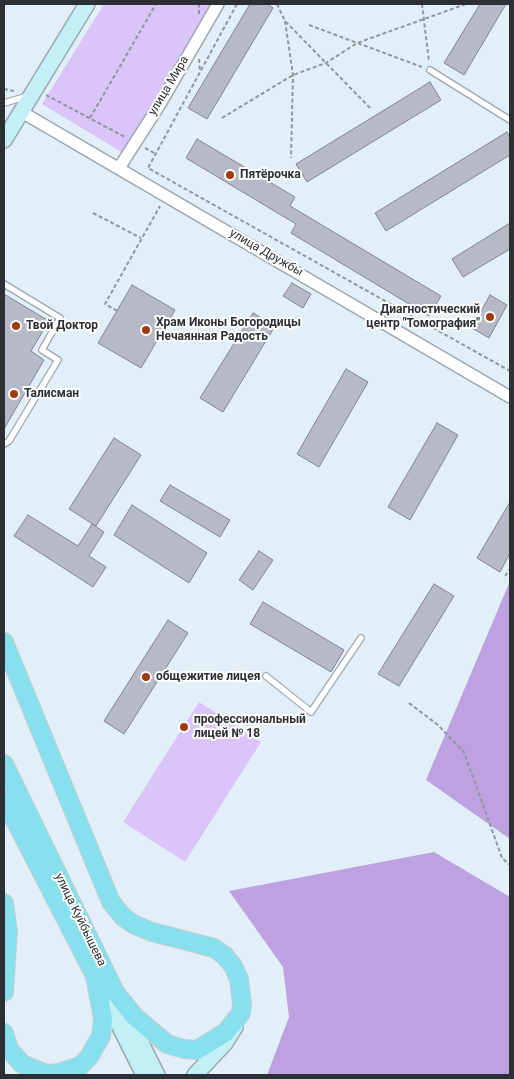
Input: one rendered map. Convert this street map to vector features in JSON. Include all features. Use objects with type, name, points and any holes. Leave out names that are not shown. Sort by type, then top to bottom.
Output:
[{"type":"main road","points":[[4,140],[87,4]]},
{"type":"main road","points":[[4,642],[111,902],[123,917],[135,925],[152,932],[214,948],[224,956],[239,979],[242,994],[240,1013],[225,1043],[194,1075]]},
{"type":"main road","name":"улица Куйбышева","points":[[4,764],[157,1075]]},
{"type":"main road","name":"улица Куйбышева","points":[[4,799],[144,1075]]},
{"type":"main road","points":[[4,903],[8,932],[4,992]]},
{"type":"main road","points":[[4,1037],[9,1049],[22,1064],[50,1075],[80,1066],[96,1047],[101,1036],[103,1019],[95,976]]},
{"type":"main road","points":[[115,992],[148,1030],[168,1044],[184,1049],[197,1050],[216,1040],[226,1032],[240,1013]]},
{"type":"street","name":"улица Мира","points":[[119,168],[218,4]]},
{"type":"street","name":"улица Дружбы","points":[[20,111],[510,397]]},
{"type":"lane","points":[[430,70],[510,120]]},
{"type":"lane","points":[[4,103],[30,95]]},
{"type":"lane","points":[[4,284],[60,318],[42,350],[58,360],[9,441],[4,444]]},
{"type":"lane","points":[[266,676],[311,712],[361,638]]},
{"type":"path","points":[[90,118],[156,4]]},
{"type":"path","points":[[237,4],[148,168],[510,372]]},
{"type":"path","points":[[277,4],[285,21],[294,74],[291,158]]},
{"type":"path","points":[[309,25],[430,70],[422,19],[422,4]]},
{"type":"path","points":[[222,118],[294,74],[326,63],[357,43],[466,4]]},
{"type":"path","points":[[285,21],[370,108]]},
{"type":"path","points":[[4,89],[30,95],[48,95],[156,154]]},
{"type":"path","points":[[117,311],[106,304],[141,238],[174,183]]},
{"type":"path","points":[[93,213],[141,238]]},
{"type":"path","points":[[505,576],[510,569]]},
{"type":"path","points":[[409,703],[438,725],[464,752],[502,858],[510,865]]},
{"type":"shaded area","points":[[104,4],[211,4],[123,153],[42,104]]},
{"type":"shaded area","points":[[510,581],[510,839],[426,780]]},
{"type":"shaded area","points":[[199,702],[261,742],[185,862],[123,822]]},
{"type":"shaded area","points":[[434,852],[510,897],[510,1075],[267,1075],[289,1017],[283,967],[229,891]]},
{"type":"building","points":[[250,4],[267,4],[273,8],[207,119],[188,108]]},
{"type":"building","points":[[480,4],[506,4],[464,75],[444,63]]},
{"type":"building","points":[[430,82],[441,100],[307,182],[296,164]]},
{"type":"building","points":[[507,132],[510,138],[510,155],[386,231],[375,213]]},
{"type":"building","points":[[197,139],[295,197],[290,206],[441,296],[429,316],[291,233],[296,224],[186,158]]},
{"type":"building","points":[[510,223],[510,249],[463,277],[452,259]]},
{"type":"building","points":[[292,283],[311,294],[303,308],[283,296]]},
{"type":"building","points":[[132,285],[175,310],[141,368],[98,343]]},
{"type":"building","name":"Талисман","points":[[4,294],[49,321],[31,351],[44,360],[4,429]]},
{"type":"building","name":"Диагностический центр \"Томография\"","points":[[490,295],[507,305],[489,338],[472,328]]},
{"type":"building","points":[[253,313],[275,326],[223,412],[200,398]]},
{"type":"building","points":[[346,369],[368,382],[319,467],[297,454]]},
{"type":"building","points":[[437,423],[458,435],[410,520],[388,507]]},
{"type":"building","points":[[114,438],[141,455],[96,526],[69,509]]},
{"type":"building","points":[[170,485],[230,520],[220,537],[160,501]]},
{"type":"building","points":[[510,502],[510,553],[500,572],[477,558]]},
{"type":"building","points":[[132,505],[207,553],[189,583],[114,535]]},
{"type":"building","points":[[28,515],[78,546],[92,524],[104,532],[89,556],[106,567],[93,587],[14,536]]},
{"type":"building","points":[[259,551],[273,560],[253,590],[239,580]]},
{"type":"building","points":[[434,584],[454,596],[399,686],[378,674]]},
{"type":"building","points":[[263,602],[344,650],[331,672],[250,624]]},
{"type":"building","name":"общежитие лицея","points":[[168,620],[188,633],[124,734],[104,721]]},
{"type":"place","name":"Пятёрочка","points":[[230,175]]},
{"type":"place","name":"Диагностический центр \"Томография\"","points":[[490,317]]},
{"type":"place","name":"Твой Доктор","points":[[16,326]]},
{"type":"place","name":"Храм Иконы Богородицы Нечаянная Радость","points":[[146,330]]},
{"type":"place","name":"Талисман","points":[[14,394]]},
{"type":"place","name":"общежитие лицея","points":[[146,677]]},
{"type":"place","name":"профессиональный лицей № 18","points":[[184,727]]}]
